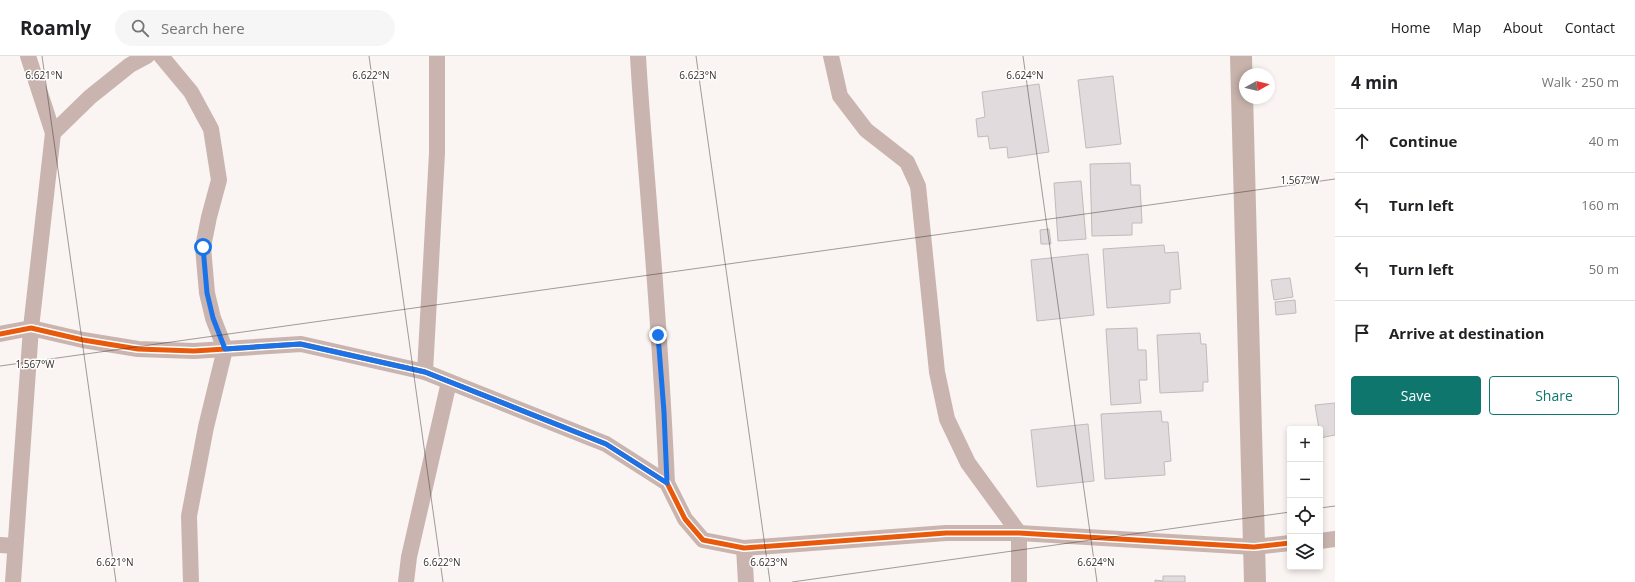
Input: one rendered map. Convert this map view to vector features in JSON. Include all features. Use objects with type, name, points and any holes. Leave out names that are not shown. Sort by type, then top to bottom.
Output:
[{"type":"street","points":[[13,582],[8,545],[53,133],[28,56]]},
{"type":"street","points":[[53,133],[90,97],[130,65],[147,56]]},
{"type":"street","points":[[161,56],[191,92],[211,129],[219,180],[203,247],[207,293],[213,318],[225,349],[206,427],[189,516],[191,582]]},
{"type":"street","points":[[425,372],[438,153],[437,56]]},
{"type":"street","points":[[638,56],[641,115],[650,217],[663,404],[667,483],[685,519],[703,540],[744,548],[946,533],[1019,533],[1254,547],[1287,544]]},
{"type":"street","points":[[831,56],[840,96],[866,130],[907,162],[918,186],[937,372],[947,419],[968,463],[1019,533],[1019,582]]},
{"type":"street","points":[[1241,56],[1256,582]]},
{"type":"street","points":[[0,334],[31,328],[83,340],[138,348],[194,350],[300,344],[425,372],[606,444],[667,483]]},
{"type":"street","points":[[406,582],[409,557],[449,382]]},
{"type":"street","points":[[1323,541],[1335,539]]},
{"type":"street","points":[[744,548],[746,582]]},
{"type":"building","points":[[1113,76],[1121,144],[1086,148],[1078,80]]},
{"type":"building","points":[[1039,84],[1049,152],[1008,158],[1007,147],[990,149],[988,136],[978,137],[976,119],[985,117],[982,92]]},
{"type":"building","points":[[1130,163],[1131,185],[1140,185],[1142,223],[1132,223],[1132,235],[1092,236],[1090,164]]},
{"type":"building","points":[[1081,181],[1086,239],[1058,241],[1054,183]]},
{"type":"building","points":[[1049,229],[1051,244],[1041,244],[1040,230]]},
{"type":"building","points":[[1164,245],[1165,253],[1178,252],[1181,289],[1170,290],[1170,303],[1107,308],[1103,249]]},
{"type":"building","points":[[1088,254],[1094,315],[1037,321],[1031,260]]},
{"type":"building","points":[[1290,278],[1293,297],[1274,300],[1271,280]]},
{"type":"building","points":[[1295,300],[1296,313],[1276,315],[1275,302]]},
{"type":"building","points":[[1137,328],[1138,350],[1146,350],[1147,380],[1139,380],[1141,403],[1111,405],[1106,329]]},
{"type":"building","points":[[1200,333],[1201,344],[1206,344],[1208,382],[1203,382],[1203,391],[1160,393],[1157,335]]},
{"type":"building","points":[[1335,403],[1335,435],[1323,437],[1323,426],[1318,426],[1315,405]]},
{"type":"building","points":[[1161,411],[1162,422],[1168,422],[1171,461],[1164,462],[1165,475],[1105,479],[1101,414]]},
{"type":"building","points":[[1088,424],[1094,481],[1037,487],[1031,430]]},
{"type":"building","points":[[1163,576],[1185,576],[1185,582],[1155,582],[1155,580],[1163,581]]},
{"type":"cycle path","points":[[0,334],[31,328],[83,340],[138,349],[194,351],[301,344],[425,372],[606,444],[667,483],[685,519],[703,540],[744,548],[946,533],[1019,533],[1254,547],[1287,543]]},
{"type":"route","points":[[203,247],[207,293],[213,318],[225,349],[300,344],[425,372],[606,444],[667,483],[664,412],[658,335]]}]
